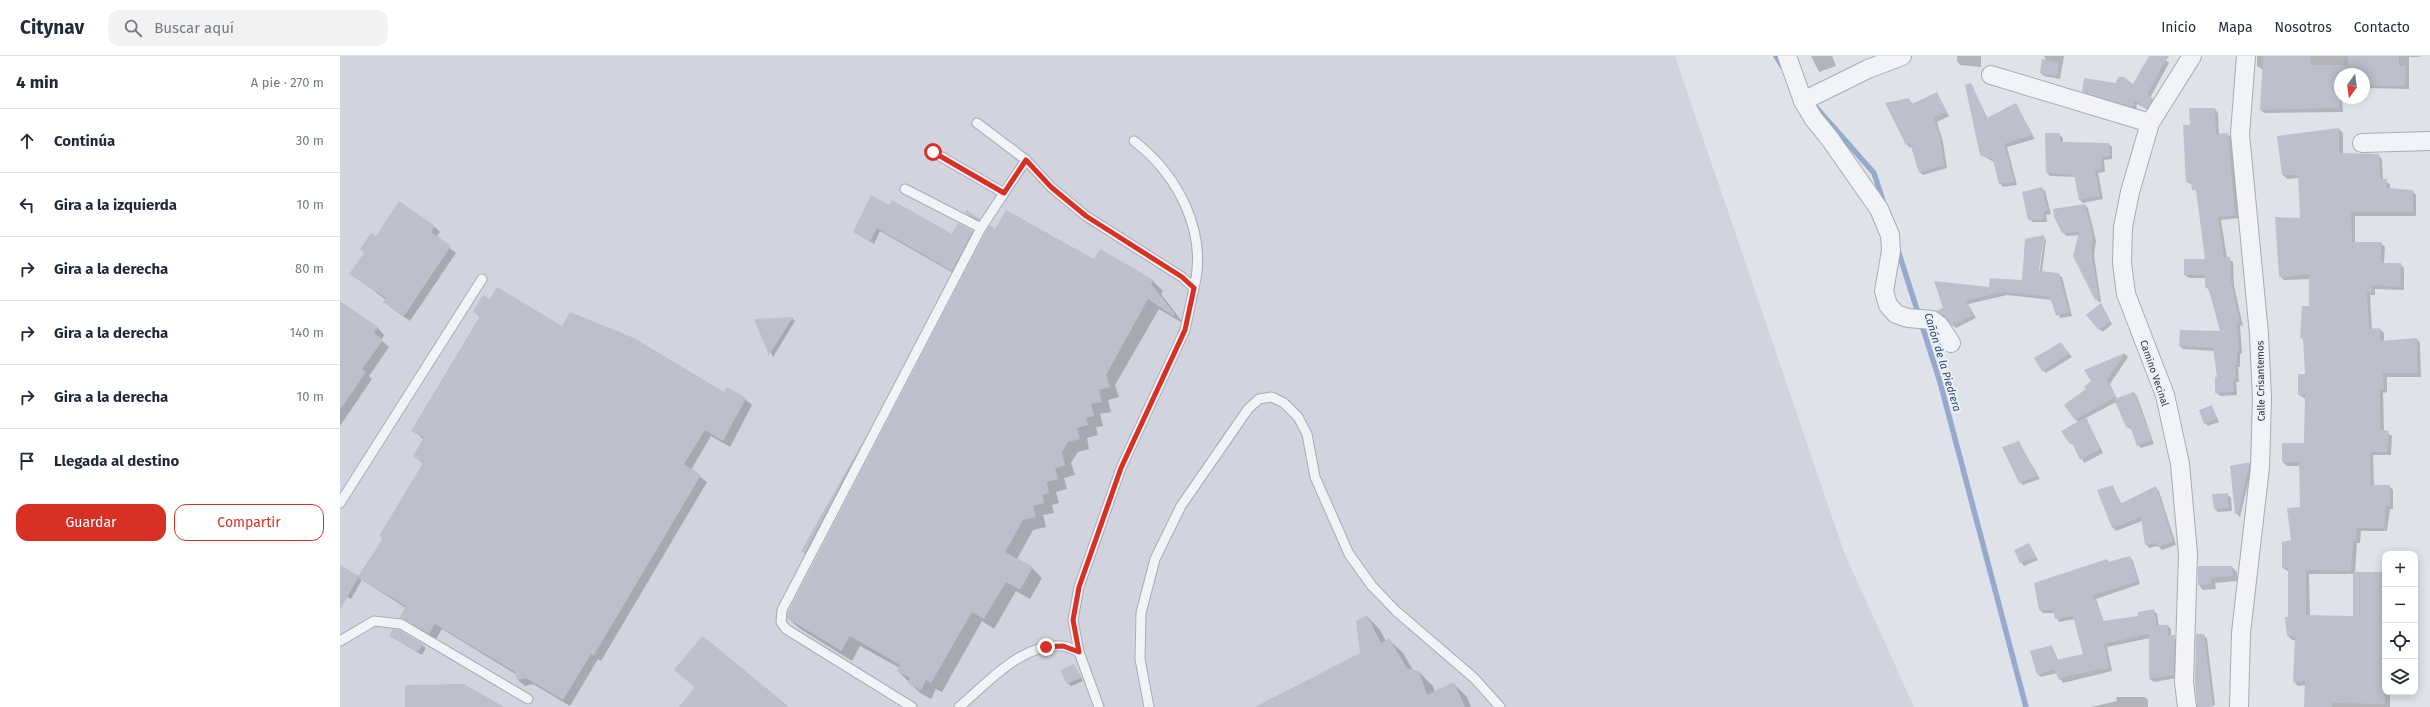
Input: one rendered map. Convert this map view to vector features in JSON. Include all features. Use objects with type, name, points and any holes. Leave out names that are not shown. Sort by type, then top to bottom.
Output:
[{"type":"street","points":[[1787,56],[1803,101],[1813,118],[1830,138],[1862,187],[1879,209],[1890,235],[1891,251],[1884,291],[1888,305],[1896,314],[1908,318],[1932,320],[1939,325],[1951,342]]},
{"type":"street","points":[[1803,101],[1868,69],[1902,56]]},
{"type":"street","name":"Camino Vecinal","points":[[2187,707],[2184,682],[2188,554],[2180,464],[2165,395],[2126,294],[2122,263],[2122,227],[2130,192],[2150,123],[2192,56]]},
{"type":"street","name":"Calle Crisantemos","points":[[2238,707],[2241,633],[2260,467],[2262,399],[2259,334],[2240,134],[2246,56]]},
{"type":"street","points":[[1991,75],[2150,123]]},
{"type":"street","points":[[2362,143],[2430,141]]},
{"type":"lane","points":[[977,123],[1026,160],[1051,187],[1086,216],[1182,277],[1194,288]]},
{"type":"lane","points":[[1099,707],[1079,652],[1073,620],[1079,587],[1121,468],[1183,336],[1199,269],[1199,254],[1195,234],[1185,206],[1168,174],[1134,141]]},
{"type":"lane","points":[[933,152],[1004,193]]},
{"type":"lane","points":[[912,707],[786,629],[781,622],[782,610],[981,228],[1026,160]]},
{"type":"lane","points":[[905,189],[981,228]]},
{"type":"lane","points":[[340,503],[482,279]]},
{"type":"lane","points":[[1149,707],[1140,659],[1141,613],[1155,559],[1181,506],[1248,409],[1259,399],[1272,397],[1284,403],[1298,417],[1307,434],[1315,477],[1348,554],[1368,581],[1396,611],[1474,678],[1500,707]]},
{"type":"lane","points":[[340,641],[374,621],[401,624],[528,699]]},
{"type":"lane","points":[[959,707],[1021,655],[1046,647],[1063,646],[1079,652]]},
{"type":"shaded area","points":[[340,56],[1675,56],[1844,552],[1914,707],[340,707]]},
{"type":"building","points":[[2149,56],[2168,56],[2147,94],[2153,99],[2147,108],[2134,101],[2133,107],[2082,92],[2084,78],[2116,83],[2118,77],[2124,77],[2133,84]]},
{"type":"building","points":[[2263,56],[2310,56],[2311,65],[2348,65],[2348,56],[2399,56],[2399,66],[2406,66],[2405,86],[2376,86],[2370,84],[2370,68],[2334,68],[2334,104],[2339,104],[2339,108],[2260,110]]},
{"type":"building","points":[[2042,59],[2059,63],[2057,76],[2040,73]]},
{"type":"building","points":[[1971,83],[1987,118],[2016,103],[2032,135],[2004,144],[2015,182],[1999,184],[1993,160],[1980,155],[1965,85]]},
{"type":"building","points":[[1937,92],[1946,112],[1934,118],[1940,137],[1944,165],[1919,173],[1910,143],[1906,145],[1885,103],[1909,98],[1912,104]]},
{"type":"building","points":[[2189,108],[2215,108],[2216,134],[2228,133],[2235,215],[2218,217],[2224,257],[2230,257],[2231,282],[2240,323],[2237,322],[2239,351],[2237,351],[2237,363],[2235,364],[2236,379],[2233,379],[2234,392],[2215,393],[2215,377],[2217,377],[2213,348],[2179,346],[2180,330],[2220,331],[2208,287],[2205,287],[2205,275],[2184,275],[2184,259],[2205,259],[2196,190],[2192,190],[2191,182],[2186,182],[2183,125],[2190,125]]},
{"type":"building","points":[[2339,128],[2339,153],[2379,154],[2380,179],[2387,179],[2386,188],[2413,190],[2413,212],[2351,212],[2352,242],[2381,242],[2381,263],[2401,263],[2400,287],[2372,285],[2371,292],[2367,292],[2369,329],[2380,328],[2380,341],[2417,338],[2417,373],[2383,373],[2384,389],[2380,389],[2380,429],[2389,431],[2387,452],[2370,452],[2371,485],[2390,485],[2390,506],[2386,506],[2384,528],[2357,528],[2356,540],[2353,539],[2351,571],[2306,570],[2306,615],[2353,616],[2353,572],[2382,572],[2382,695],[2385,695],[2385,704],[2332,703],[2332,707],[2304,707],[2305,681],[2293,682],[2295,636],[2287,636],[2285,617],[2288,617],[2288,568],[2282,568],[2282,542],[2291,540],[2287,508],[2300,507],[2299,462],[2282,462],[2282,443],[2304,443],[2305,395],[2298,395],[2298,374],[2305,374],[2303,338],[2300,338],[2302,306],[2309,306],[2309,275],[2279,277],[2275,217],[2300,218],[2298,175],[2282,175],[2277,136]]},
{"type":"building","points":[[2045,133],[2060,133],[2060,142],[2109,143],[2110,156],[2101,157],[2102,169],[2095,170],[2100,196],[2079,200],[2074,175],[2046,173]]},
{"type":"building","points":[[2042,187],[2048,210],[2043,212],[2045,219],[2028,220],[2022,192]]},
{"type":"building","points":[[871,195],[889,205],[892,200],[952,234],[958,223],[973,231],[952,271],[877,228],[870,242],[853,232]]},
{"type":"building","points":[[399,201],[435,226],[431,232],[451,246],[404,316],[383,302],[386,298],[349,274],[364,253],[360,249],[371,233],[376,236]]},
{"type":"building","points":[[2085,204],[2093,237],[2091,251],[2099,299],[2095,300],[2073,256],[2079,232],[2062,233],[2054,217],[2053,209]]},
{"type":"building","points":[[967,210],[980,219],[979,220],[965,213]]},
{"type":"building","points":[[1006,210],[1094,259],[1100,249],[1154,280],[1151,284],[1175,314],[1173,316],[1148,299],[1106,375],[1110,387],[1099,390],[1102,402],[1091,404],[1094,416],[1086,418],[1088,425],[1077,428],[1080,439],[1068,442],[1062,452],[1065,465],[1055,468],[1058,479],[1047,482],[1049,493],[1042,495],[1044,503],[1033,506],[1036,517],[1023,520],[1005,552],[1033,567],[1020,590],[1006,582],[984,619],[972,612],[931,683],[926,680],[921,690],[907,683],[910,678],[897,671],[900,665],[850,636],[841,651],[787,618],[788,612],[986,231],[990,225],[995,229]]},
{"type":"building","points":[[2044,235],[2039,271],[2059,273],[2069,312],[2056,316],[2050,297],[2003,292],[1966,301],[1973,315],[1952,326],[1945,317],[1936,311],[1943,308],[1934,281],[1989,287],[1990,278],[2022,280],[2025,239]]},
{"type":"building","points":[[497,287],[562,326],[570,312],[634,338],[724,392],[727,387],[746,398],[723,441],[705,430],[684,464],[701,475],[594,655],[591,654],[563,700],[526,678],[517,680],[515,672],[435,624],[429,634],[399,618],[406,606],[358,578],[383,538],[379,536],[423,463],[413,456],[424,438],[411,431],[480,316],[473,312],[483,295],[490,299]]},
{"type":"building","points":[[340,301],[378,327],[374,333],[383,340],[362,369],[366,372],[340,410]]},
{"type":"building","points":[[2101,303],[2110,321],[2099,330],[2086,315]]},
{"type":"building","points":[[793,317],[769,355],[754,319]]},
{"type":"building","points":[[2061,342],[2069,354],[2042,371],[2034,358]]},
{"type":"building","points":[[2125,353],[2107,380],[2116,397],[2075,420],[2064,405],[2086,389],[2084,387],[2091,381],[2084,370]]},
{"type":"building","points":[[2134,392],[2152,440],[2137,446],[2130,426],[2126,427],[2114,399]]},
{"type":"building","points":[[2212,405],[2217,418],[2204,424],[2199,410]]},
{"type":"building","points":[[2086,417],[2100,449],[2080,460],[2072,442],[2069,443],[2061,431]]},
{"type":"building","points":[[871,427],[805,553],[801,551]]},
{"type":"building","points":[[2019,441],[2037,476],[2019,483],[2002,447]]},
{"type":"building","points":[[2250,462],[2238,514],[2235,514],[2230,466]]},
{"type":"building","points":[[2113,485],[2120,504],[2156,486],[2173,541],[2158,547],[2156,543],[2145,545],[2141,517],[2112,528],[2097,490]]},
{"type":"building","points":[[2228,493],[2229,508],[2214,509],[2212,494]]},
{"type":"building","points":[[2029,543],[2036,557],[2020,563],[2014,550]]},
{"type":"building","points":[[2130,556],[2138,581],[2093,595],[2103,621],[2138,616],[2138,612],[2154,609],[2157,625],[2168,625],[2168,636],[2175,635],[2174,675],[2149,679],[2149,634],[2104,644],[2109,668],[2067,676],[2059,680],[2054,669],[2037,675],[2030,651],[2052,645],[2056,660],[2083,654],[2073,616],[2055,619],[2053,610],[2039,610],[2034,583],[2107,559],[2108,562]]},
{"type":"building","points":[[340,565],[359,576],[340,610]]},
{"type":"building","points":[[2198,566],[2232,566],[2233,576],[2211,578],[2211,584],[2198,585]]},
{"type":"building","points":[[1367,615],[1381,643],[1389,638],[1407,668],[1419,671],[1427,695],[1454,682],[1465,707],[1255,707],[1360,653],[1356,621]]},
{"type":"building","points":[[393,629],[399,630],[423,644],[418,652],[389,636]]},
{"type":"building","points":[[2196,634],[2204,634],[2213,707],[2197,707],[2195,682]]},
{"type":"building","points":[[702,636],[789,707],[679,707],[695,687],[674,670]]},
{"type":"building","points":[[1074,664],[1081,678],[1067,684],[1060,670]]},
{"type":"building","points":[[464,684],[504,707],[405,707],[405,685]]},
{"type":"waterway","name":"Cañón de la Piedrera","points":[[1776,56],[1782,66]]},
{"type":"waterway","name":"Cañón de la Piedrera","points":[[1814,105],[1874,173],[1884,204]]},
{"type":"waterway","name":"Cañón de la Piedrera","points":[[1897,247],[1940,382],[2026,707]]},
{"type":"route","points":[[933,152],[1004,193],[1026,160],[1051,187],[1086,216],[1117,234],[1182,277],[1194,288],[1189,318],[1185,330],[1178,348],[1121,468],[1079,587],[1073,620],[1079,652],[1063,646],[1046,647]]}]
